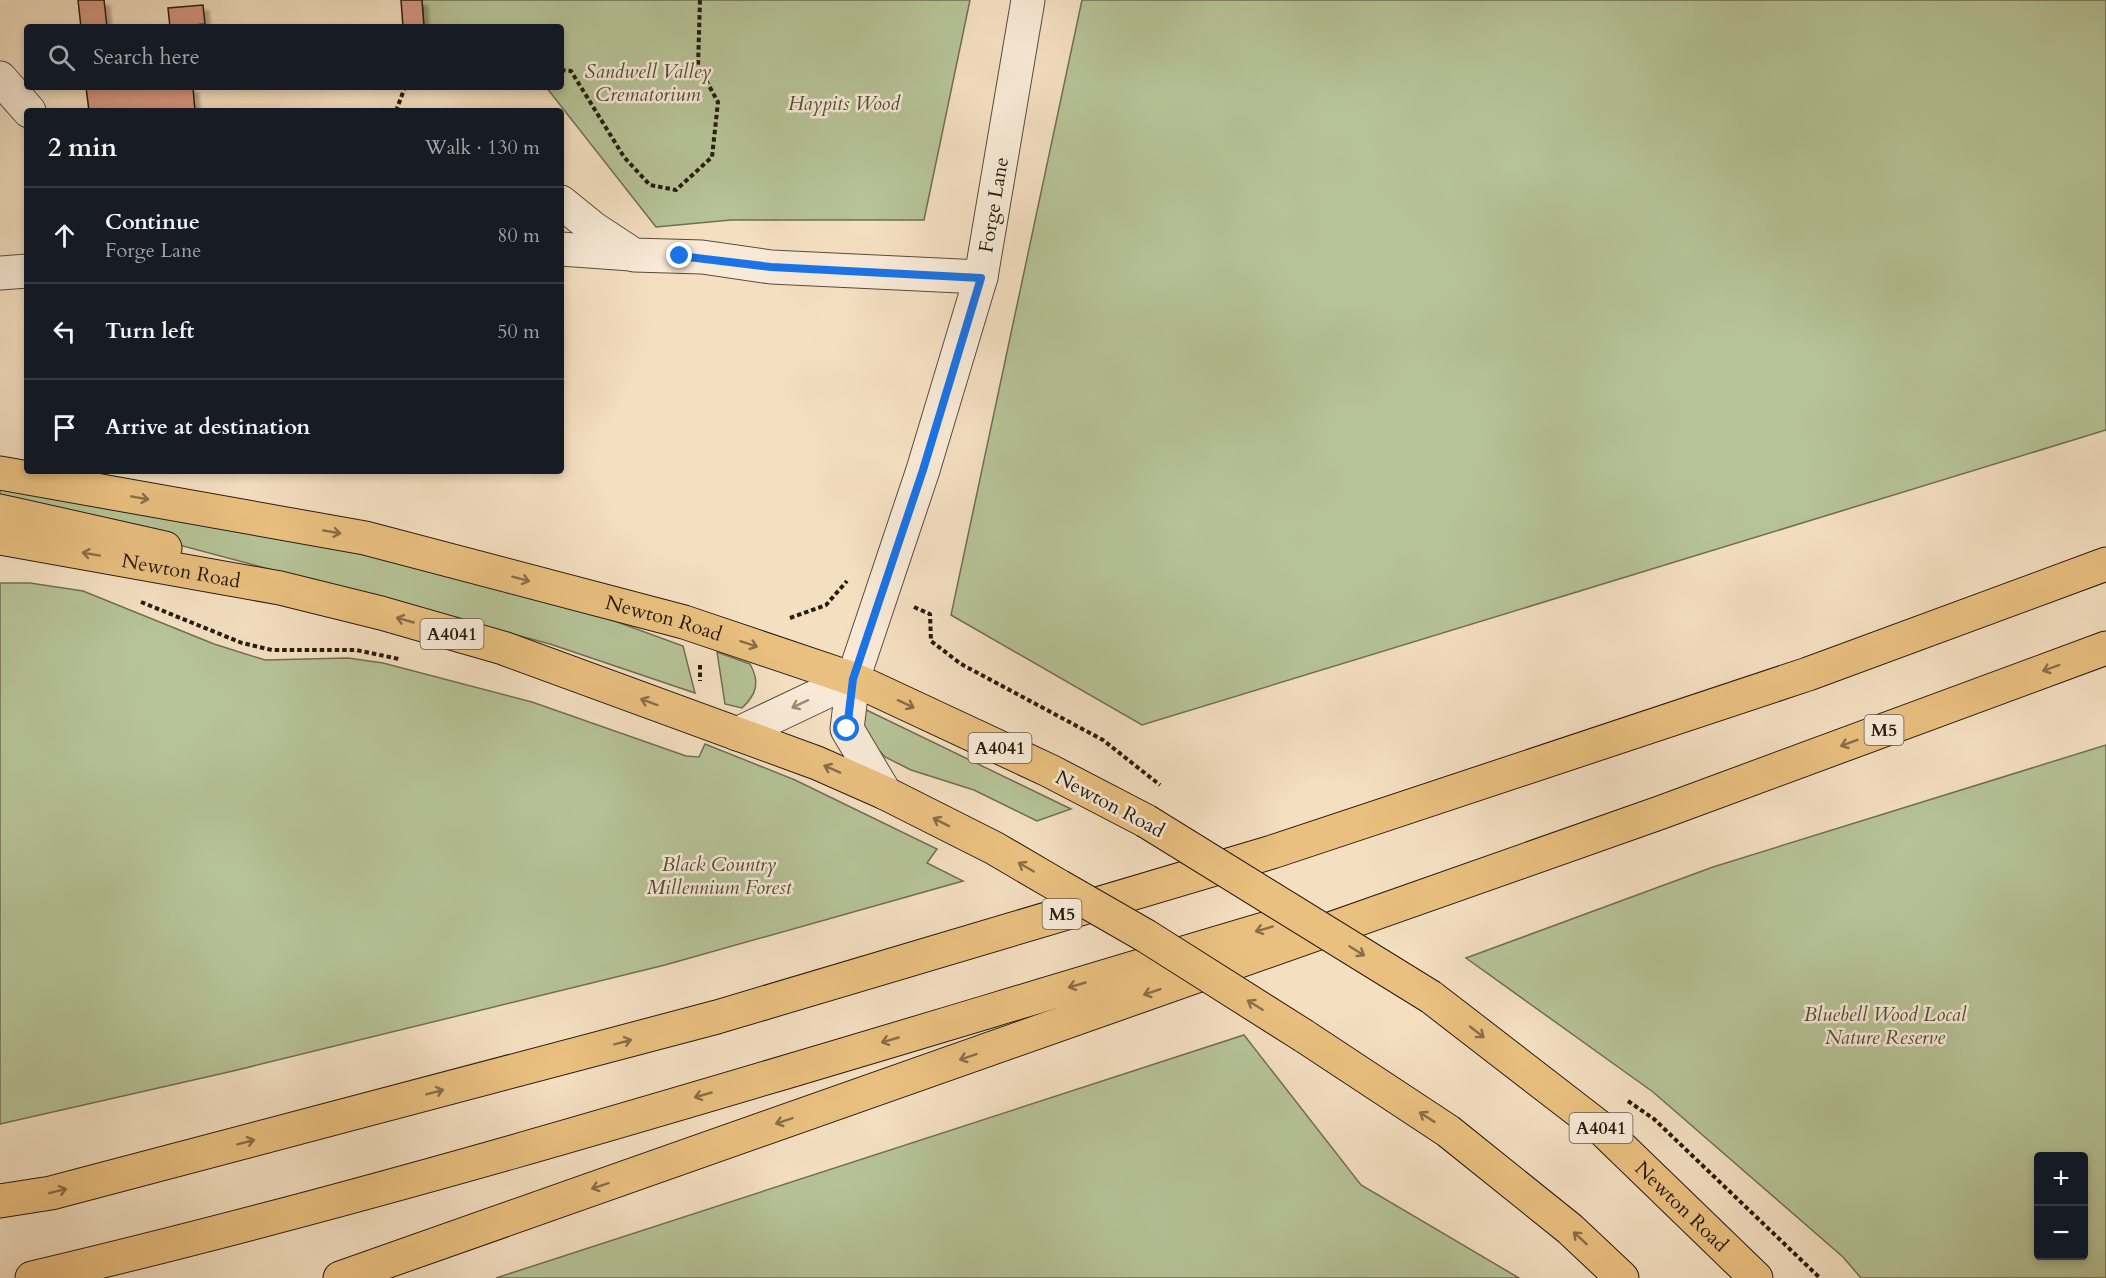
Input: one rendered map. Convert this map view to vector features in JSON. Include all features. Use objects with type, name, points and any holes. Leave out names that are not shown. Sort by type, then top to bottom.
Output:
[{"type":"highway","name":"Newton Road","points":[[0,473],[365,538],[684,622],[853,679],[1050,771],[1146,821],[1431,997],[1602,1129],[1756,1278]]},
{"type":"highway","points":[[0,511],[149,542],[280,588]]},
{"type":"highway","name":"Newton Road","points":[[0,538],[280,588],[381,613],[503,648],[817,763],[885,793],[993,848],[1146,936],[1304,1036],[1448,1131],[1570,1229],[1622,1278]]},
{"type":"highway","name":"M5","points":[[0,1201],[51,1193],[717,1017],[1261,855],[1808,674],[2106,564]]},
{"type":"highway","name":"M5","points":[[340,1278],[1662,812],[2106,648]]},
{"type":"highway","name":"M5","points":[[32,1278],[202,1238],[611,1122],[1662,812]]},
{"type":"street","name":"Forge Lane","points":[[885,793],[847,729],[853,679],[923,470],[981,278],[1028,0]]},
{"type":"street","points":[[0,78],[25,108]]},
{"type":"street","points":[[564,204],[593,228],[634,255]]},
{"type":"street","points":[[564,249],[702,258],[771,267],[981,278]]},
{"type":"street","points":[[0,273],[24,272]]},
{"type":"street","points":[[737,734],[853,679]]},
{"type":"path","points":[[564,70],[571,71],[624,157],[650,184],[676,190],[712,157],[718,102],[698,66],[700,0]]},
{"type":"path","points":[[397,108],[404,90]]},
{"type":"path","points":[[1103,740],[1167,791]]},
{"type":"green space","points":[[422,0],[970,0],[924,220],[731,220],[656,227],[548,90],[564,90],[564,24],[424,24]]},
{"type":"green space","points":[[1082,0],[2106,0],[2106,430],[1142,725],[951,615]]},
{"type":"green space","points":[[0,488],[275,536],[454,573],[560,601],[683,646],[695,693],[550,644],[67,515],[0,502]]},
{"type":"green space","name":"Black Country Millennium Forest","points":[[0,583],[30,583],[83,591],[214,644],[265,660],[348,658],[383,663],[532,702],[686,756],[699,757],[705,744],[795,780],[937,849],[927,863],[963,881],[665,965],[233,1071],[0,1124]]},
{"type":"green space","points":[[717,652],[750,664],[753,670],[756,682],[754,693],[742,708],[725,704]]},
{"type":"green space","points":[[852,703],[1071,809],[1037,821],[974,790],[911,770],[885,757],[868,738]]},
{"type":"green space","name":"Bluebell Wood Local Nature Reserve","points":[[2106,745],[2106,1278],[1861,1278],[1843,1257],[1653,1092],[1466,958],[1713,867]]},
{"type":"green space","points":[[1244,1035],[1361,1185],[1519,1278],[496,1278]]},
{"type":"building","points":[[78,0],[104,0],[107,24],[81,24]]},
{"type":"building","points":[[401,0],[422,0],[424,24],[403,24]]},
{"type":"building","points":[[203,5],[205,24],[170,24],[168,8]]},
{"type":"building","points":[[86,90],[193,90],[195,108],[89,108]]},
{"type":"route","points":[[680,256],[771,267],[981,278],[923,470],[853,679],[847,729]]},
{"type":"park label","name":"Sandwell Valley Crematorium","points":[[648,82]]},
{"type":"park label","name":"Haypits Wood","points":[[844,103]]}]
